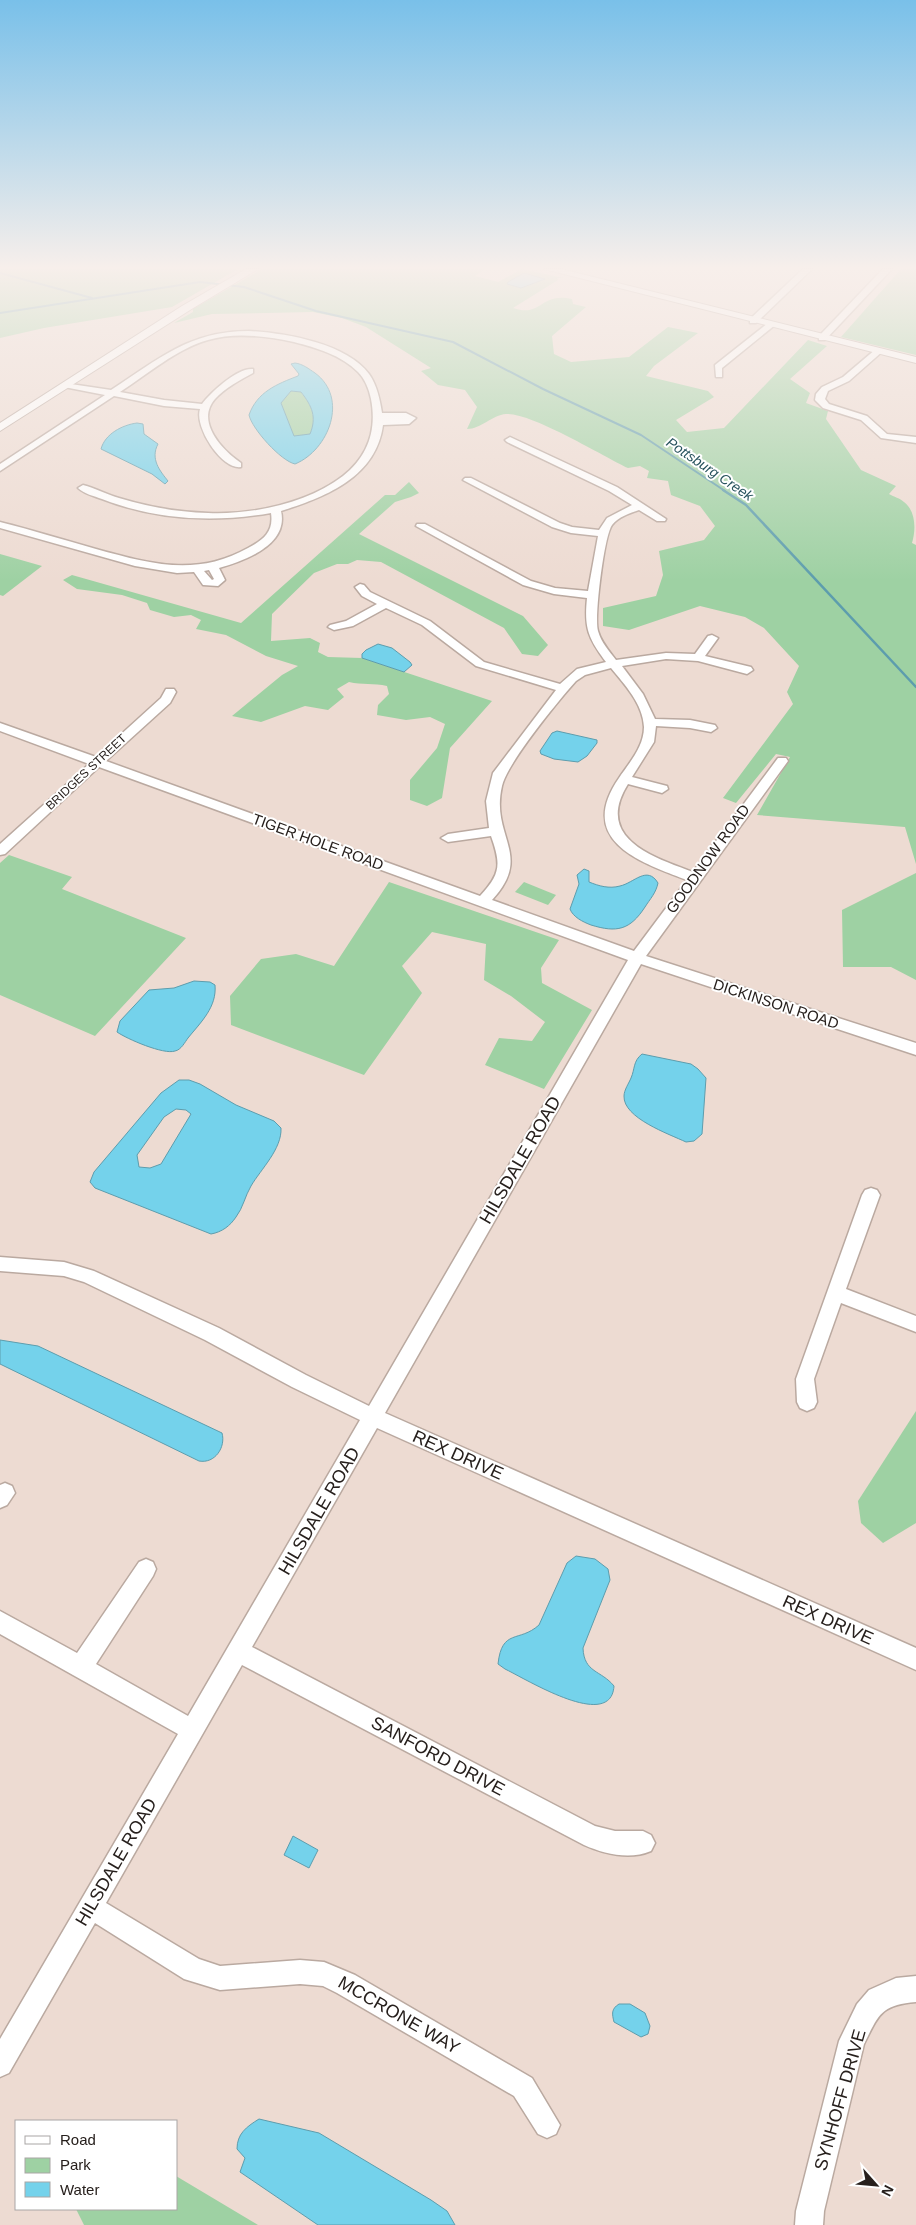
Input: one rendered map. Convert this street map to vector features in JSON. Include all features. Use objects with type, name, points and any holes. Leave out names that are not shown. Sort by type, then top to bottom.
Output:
[{"type":"main road","points":[[0,428],[86,373]]},
{"type":"street","points":[[1,466],[144,373]]},
{"type":"street","points":[[238,464],[220,451],[206,431],[202,420],[204,407],[219,390],[247,373]]},
{"type":"street","points":[[83,488],[130,505],[180,515],[224,516],[275,508],[312,497],[351,475],[366,458],[375,443],[379,419],[372,386],[363,373]]},
{"type":"street","points":[[854,373],[846,379],[825,389],[820,394],[820,400],[826,406],[864,418],[884,436],[916,440]]},
{"type":"street","points":[[70,383],[105,393],[114,392],[164,403],[204,407]]},
{"type":"street","points":[[510,440],[613,489],[661,519]]},
{"type":"street","points":[[468,480],[556,525],[580,532],[603,534]]},
{"type":"street","points":[[639,506],[611,520],[605,528],[591,617],[592,631],[595,639],[641,702],[650,730],[645,749],[611,804],[611,822],[614,831],[629,848],[640,856],[694,878]]},
{"type":"street","points":[[0,525],[144,566],[170,570],[212,566],[246,554],[269,540],[277,529],[278,523],[275,508]]},
{"type":"street","points":[[421,526],[517,580],[545,589],[594,595]]},
{"type":"street","points":[[197,568],[207,582],[214,584],[220,580],[212,566]]},
{"type":"street","points":[[360,587],[366,594],[426,623],[480,664],[563,688]]},
{"type":"street","points":[[334,628],[349,624],[386,604]]},
{"type":"street","points":[[698,658],[712,638]]},
{"type":"street","points":[[483,902],[501,880],[504,873],[505,855],[496,831],[492,801],[499,773],[572,678],[581,672],[659,656],[698,658],[747,670]]},
{"type":"street","name":"BRIDGES STREET","points":[[0,851],[166,700],[170,692]]},
{"type":"street","points":[[649,722],[690,724],[711,728]]},
{"type":"street","name":"TIGER HOLE ROAD","points":[[0,727],[637,958]]},
{"type":"street","name":"GOODNOW ROAD","points":[[637,958],[694,878],[782,761]]},
{"type":"street","points":[[625,779],[662,790]]},
{"type":"street","points":[[448,838],[496,831]]},
{"type":"street","name":"DICKINSON ROAD","points":[[637,958],[916,1048]]},
{"type":"street","name":"HILSDALE ROAD","points":[[0,2064],[637,958]]},
{"type":"street","points":[[807,1402],[805,1379],[871,1195]]},
{"type":"street","name":"REX DRIVE","points":[[0,1264],[64,1269],[88,1276],[220,1338],[299,1381],[373,1417],[916,1659]]},
{"type":"street","points":[[835,1294],[916,1324]]},
{"type":"street","points":[[80,1668],[146,1569]]},
{"type":"street","points":[[0,1622],[192,1730]]},
{"type":"street","name":"SANFORD DRIVE","points":[[238,1652],[592,1837],[615,1843],[643,1843]]},
{"type":"street","name":"MCCRONE WAY","points":[[90,1907],[193,1970],[207,1975],[220,1978],[300,1972],[324,1974],[346,1984],[523,2087],[547,2125]]},
{"type":"street","name":"SYNHOFF DRIVE","points":[[809,2225],[810,2211],[852,2041],[866,2013],[878,1999],[906,1990]]},
{"type":"green space","points":[[423,373],[649,373],[646,376],[708,391],[714,397],[676,420],[687,432],[724,428],[777,373],[797,373],[790,379],[810,393],[806,403],[828,411],[826,419],[861,470],[896,486],[889,494],[901,499],[911,510],[913,516],[914,532],[912,543],[916,545],[916,864],[905,827],[757,815],[790,757],[776,754],[736,803],[723,798],[793,704],[787,692],[799,666],[764,628],[745,617],[700,606],[629,630],[603,626],[603,608],[656,596],[663,575],[659,551],[704,540],[715,526],[700,506],[671,495],[668,481],[647,478],[649,471],[640,466],[628,468],[549,427],[517,415],[501,415],[477,427],[467,429],[477,407],[465,390],[438,385]]},
{"type":"green space","points":[[291,391],[301,392],[311,407],[313,422],[310,434],[294,436],[281,403]]},
{"type":"green space","points":[[409,482],[419,493],[395,502],[359,534],[523,616],[548,645],[538,656],[522,654],[504,628],[381,562],[357,560],[348,564],[337,564],[314,573],[272,614],[271,641],[310,638],[320,643],[318,652],[328,657],[362,658],[492,701],[450,748],[442,798],[427,806],[410,800],[410,780],[437,748],[445,724],[430,717],[406,720],[377,715],[378,705],[389,694],[387,686],[349,682],[337,689],[344,697],[328,710],[305,706],[261,722],[232,716],[282,675],[298,666],[266,656],[226,635],[196,629],[201,620],[191,615],[174,617],[150,610],[147,603],[122,595],[77,589],[63,580],[72,575],[241,623],[385,495],[395,495]]},
{"type":"green space","points":[[0,554],[42,566],[3,596],[0,595]]},
{"type":"green space","points":[[9,855],[72,877],[62,889],[186,938],[95,1036],[0,995],[0,863]]},
{"type":"green space","points":[[916,873],[916,980],[891,967],[843,967],[842,910]]},
{"type":"green space","points":[[389,882],[559,940],[541,968],[542,983],[592,1010],[544,1089],[485,1065],[499,1038],[532,1041],[545,1022],[511,996],[484,980],[486,944],[432,932],[402,966],[422,993],[364,1075],[231,1025],[230,996],[261,959],[296,954],[334,966]]},
{"type":"green space","points":[[524,882],[556,895],[548,905],[515,892]]},
{"type":"green space","points":[[916,1411],[916,1523],[883,1543],[861,1523],[858,1501]]},
{"type":"green space","points":[[178,2177],[258,2225],[84,2225],[76,2210],[178,2210]]},
{"type":"water","points":[[315,373],[325,384],[331,396],[333,409],[325,436],[307,457],[295,464],[282,457],[268,444],[255,428],[249,415],[262,395],[299,374]],"holes":[[[291,391],[301,392],[308,402],[313,417],[310,434],[294,436],[281,403]]]},
{"type":"water","points":[[137,423],[143,424],[144,434],[158,444],[155,455],[159,469],[168,481],[165,484],[152,474],[101,449],[106,439],[115,431]]},
{"type":"water","points":[[378,644],[392,648],[412,665],[404,672],[362,658],[362,654],[366,650]]},
{"type":"water","points":[[557,731],[597,740],[597,743],[587,756],[578,762],[554,759],[541,754],[540,751],[552,733]]},
{"type":"water","points":[[584,869],[589,871],[589,882],[604,887],[620,886],[645,875],[654,878],[658,883],[653,896],[634,921],[622,928],[608,929],[582,921],[570,909],[579,884],[577,875]]},
{"type":"water","points":[[194,981],[210,982],[215,985],[215,993],[211,1007],[203,1020],[179,1049],[170,1052],[154,1049],[117,1032],[120,1021],[149,990],[174,988]]},
{"type":"water","points":[[642,1054],[691,1064],[706,1078],[702,1134],[694,1141],[686,1142],[659,1130],[639,1118],[626,1104],[625,1091],[636,1062]]},
{"type":"water","points":[[179,1080],[189,1080],[200,1084],[236,1105],[274,1121],[281,1128],[275,1151],[251,1186],[234,1220],[219,1232],[211,1234],[95,1188],[90,1182],[94,1172],[161,1093]],"holes":[[[176,1109],[186,1110],[191,1114],[161,1164],[150,1168],[139,1167],[137,1155],[164,1117]]]},
{"type":"water","points":[[0,1340],[38,1346],[222,1433],[221,1449],[210,1460],[199,1461],[0,1364]]},
{"type":"water","points":[[576,1556],[595,1559],[608,1569],[610,1580],[583,1648],[586,1662],[590,1667],[614,1686],[609,1699],[599,1704],[566,1699],[498,1664],[503,1645],[507,1641],[525,1634],[539,1625],[567,1563]]},
{"type":"water","points":[[293,1836],[318,1850],[309,1868],[284,1855]]},
{"type":"water","points":[[619,2004],[630,2004],[645,2013],[650,2026],[648,2034],[641,2037],[614,2022],[613,2012]]},
{"type":"water","points":[[259,2119],[319,2133],[431,2200],[447,2211],[455,2225],[318,2225],[240,2172],[245,2158],[237,2149],[237,2144],[246,2128]]},
{"type":"waterway","name":"Pottsburg Creek","points":[[512,373],[641,435],[725,491]]},
{"type":"waterway","name":"Pottsburg Creek","points":[[723,490],[746,505],[916,687]]}]
